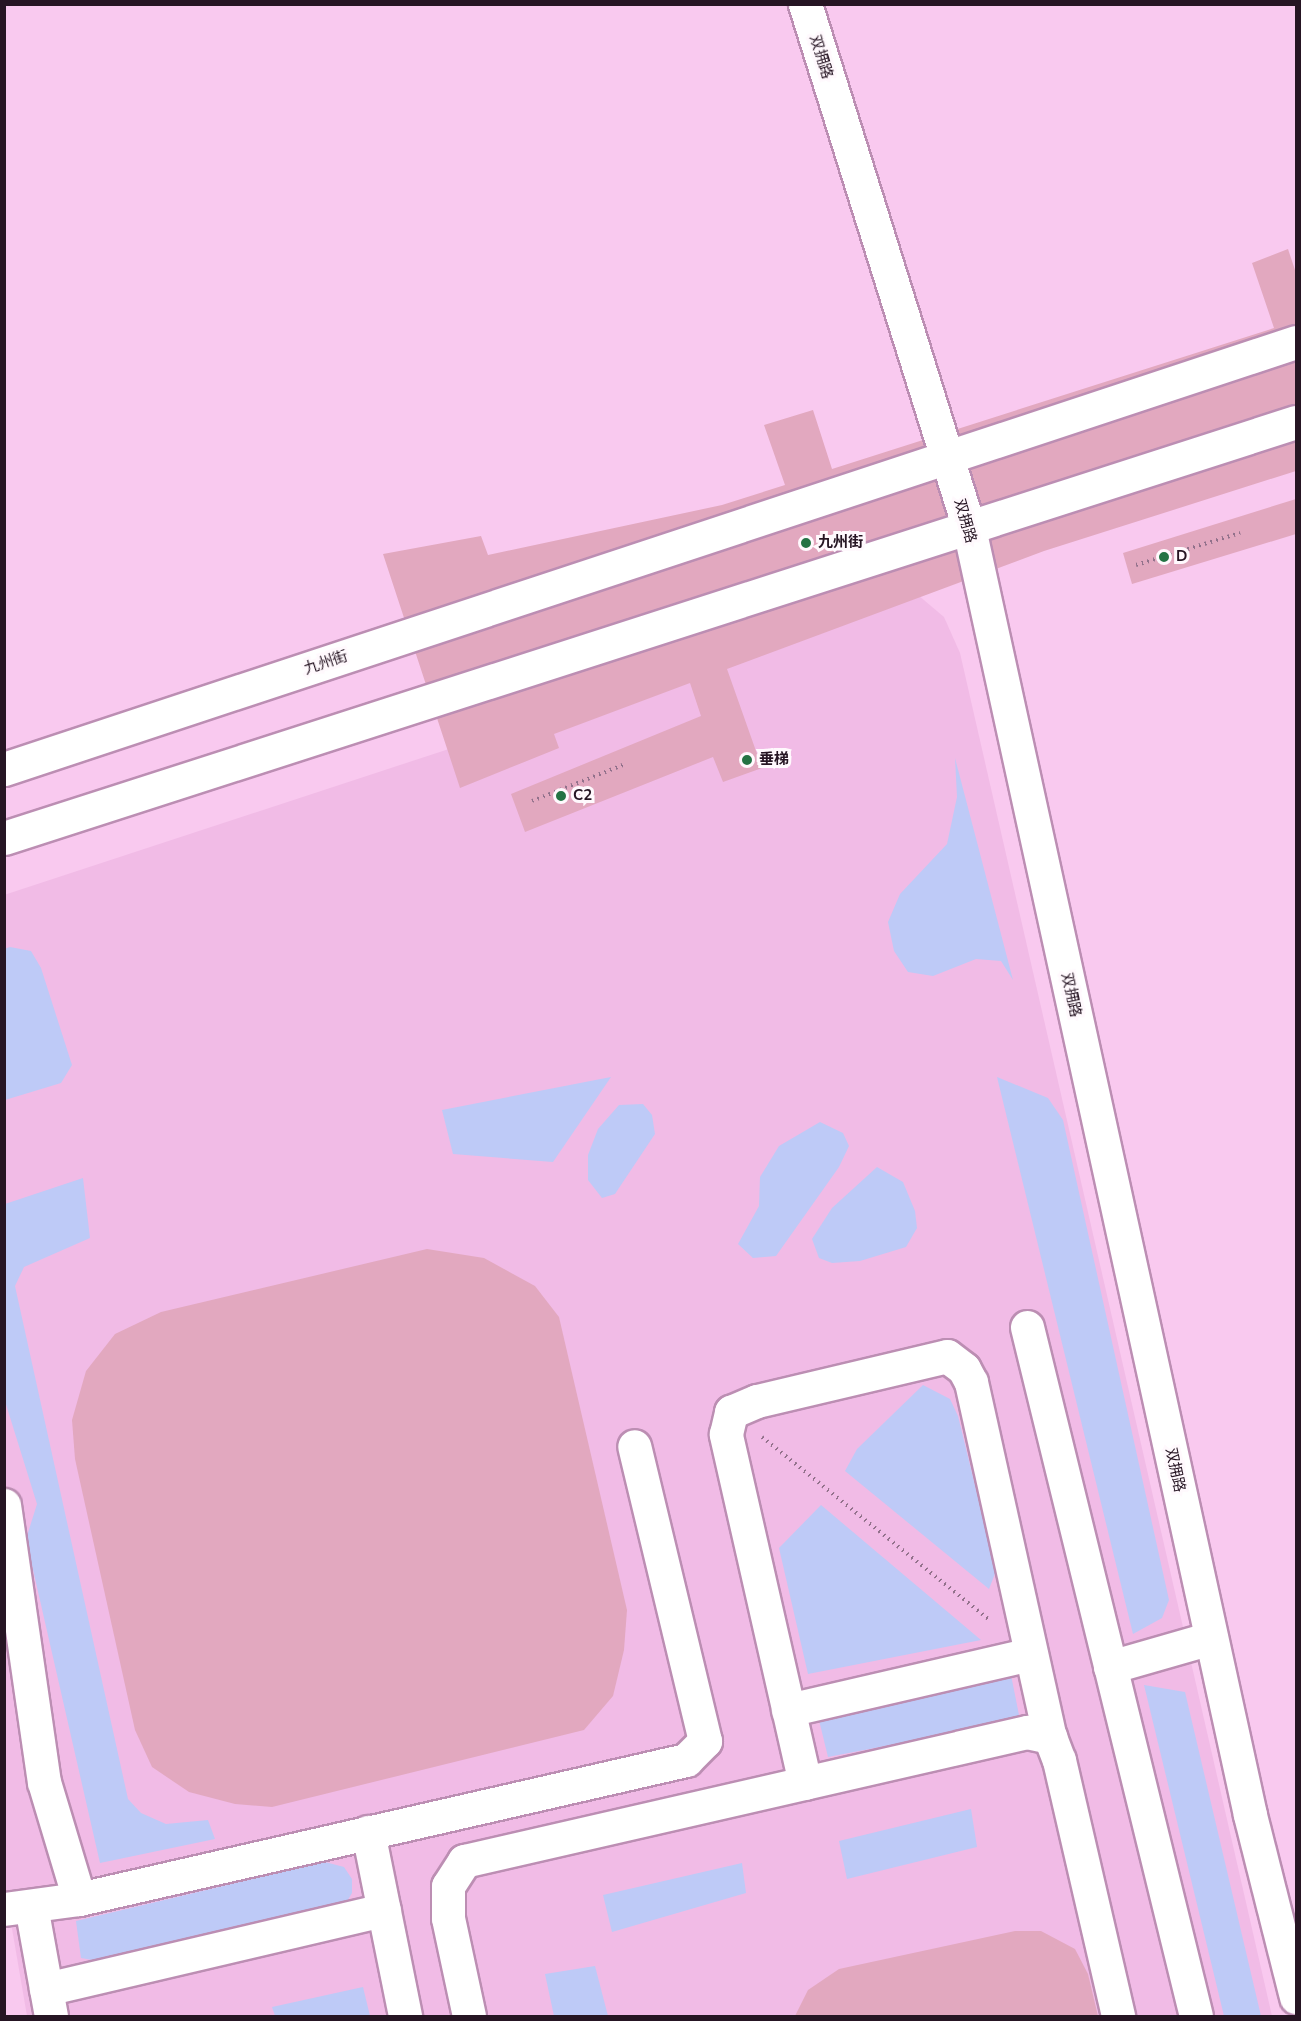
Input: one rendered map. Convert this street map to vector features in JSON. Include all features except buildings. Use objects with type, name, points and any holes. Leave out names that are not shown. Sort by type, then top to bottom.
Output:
[{"type":"street","name":"双拥路","points":[[805,4],[945,458],[969,528],[1250,1815],[1296,1997]]},
{"type":"street","name":"九州街","points":[[4,769],[1296,342]]},
{"type":"street","points":[[4,838],[1296,422]]},
{"type":"street","points":[[1027,1327],[1196,2016]]},
{"type":"street","points":[[804,1783],[726,1434],[731,1412],[757,1401],[947,1356],[964,1369],[971,1382],[1050,1737],[1059,1760],[1118,2016]]},
{"type":"street","points":[[384,1910],[48,2003],[18,1907],[79,1899],[686,1760],[705,1741],[634,1446]]},
{"type":"street","points":[[4,1506],[44,1782],[79,1899]]},
{"type":"street","points":[[1110,1667],[1211,1638]]},
{"type":"street","points":[[788,1710],[1031,1654]]},
{"type":"street","points":[[469,2016],[448,1918],[448,1886],[464,1861],[1027,1732],[1050,1737]]},
{"type":"street","points":[[368,1832],[405,2016]]},
{"type":"path","points":[[1136,565],[1240,533]]},
{"type":"path","points":[[532,801],[623,765]]},
{"type":"path","points":[[731,1412],[1031,1654]]},
{"type":"shaded area","points":[[918,595],[944,617],[960,653],[1272,2016],[27,2016],[4,1882],[4,895]]},
{"type":"shaded area","points":[[955,758],[1013,980],[1001,961],[976,959],[933,976],[908,972],[894,951],[888,922],[900,894],[947,844],[957,797]]},
{"type":"shaded area","points":[[10,947],[31,951],[41,968],[72,1065],[61,1083],[5,1100],[4,949]]},
{"type":"shaded area","points":[[611,1077],[553,1162],[453,1154],[442,1110]]},
{"type":"shaded area","points":[[997,1077],[1048,1098],[1063,1120],[1169,1600],[1162,1618],[1133,1634]]},
{"type":"shaded area","points":[[643,1104],[652,1115],[655,1134],[615,1194],[602,1198],[588,1180],[588,1155],[598,1129],[619,1105]]},
{"type":"shaded area","points":[[820,1122],[843,1133],[849,1146],[839,1167],[776,1256],[753,1258],[738,1244],[759,1206],[760,1177],[779,1146]]},
{"type":"shaded area","points":[[877,1167],[903,1182],[915,1211],[917,1228],[906,1247],[860,1261],[832,1263],[819,1258],[812,1239],[832,1208]]},
{"type":"shaded area","points":[[83,1178],[90,1238],[24,1267],[15,1286],[128,1799],[141,1813],[166,1824],[208,1820],[215,1839],[100,1863],[26,1539],[37,1504],[4,1398],[5,1204]]},
{"type":"shaded area","points":[[923,1385],[950,1399],[958,1416],[996,1571],[989,1589],[845,1471],[857,1449]]},
{"type":"shaded area","points":[[821,1505],[981,1640],[808,1674],[779,1548]]},
{"type":"shaded area","points":[[1011,1675],[1020,1720],[828,1757],[818,1716]]},
{"type":"shaded area","points":[[1144,1685],[1185,1692],[1261,2016],[1224,2016]]},
{"type":"shaded area","points":[[971,1809],[977,1847],[847,1879],[839,1841]]},
{"type":"shaded area","points":[[325,1862],[344,1867],[352,1879],[352,1893],[343,1908],[98,1961],[81,1958],[76,1921]]},
{"type":"shaded area","points":[[742,1863],[746,1893],[612,1932],[603,1895]]},
{"type":"shaded area","points":[[595,1966],[608,2016],[554,2016],[545,1974]]},
{"type":"shaded area","points":[[363,1987],[370,2016],[275,2016],[272,2007]]},
{"type":"place","name":"九州街","points":[[806,543]]},
{"type":"place","name":"D","points":[[1164,557]]},
{"type":"place","name":"垂梯","points":[[747,760]]},
{"type":"place","name":"C2","points":[[561,796]]}]
